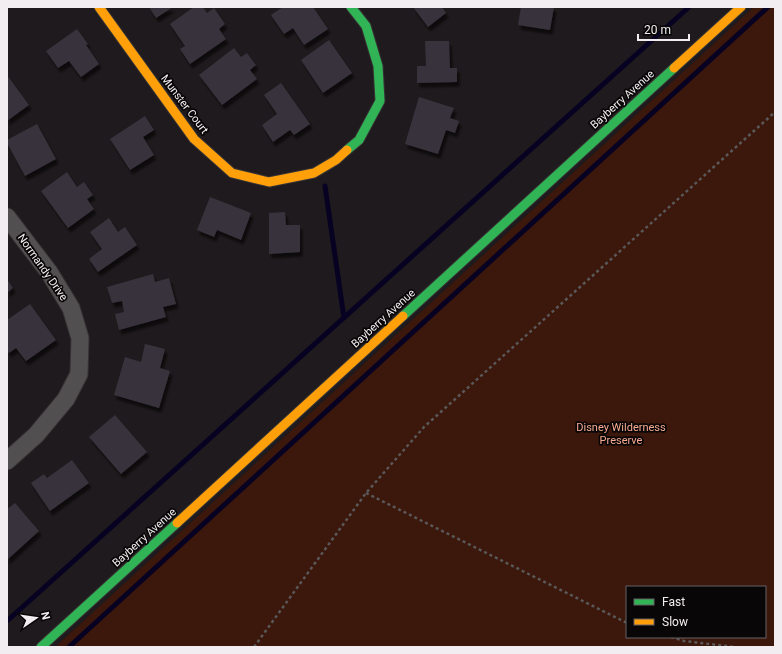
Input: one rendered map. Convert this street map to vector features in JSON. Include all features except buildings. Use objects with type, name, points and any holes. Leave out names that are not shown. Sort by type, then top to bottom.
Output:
[{"type":"street","name":"Munster Court","points":[[99,7],[194,139],[232,173],[269,182],[314,173],[336,160],[359,140],[380,101],[378,66],[366,26],[351,7]]},
{"type":"street","name":"Bayberry Avenue","points":[[41,647],[741,7]]},
{"type":"street","name":"Normandy Drive","points":[[7,217],[49,272],[72,308],[80,338],[79,374],[66,399],[36,435],[7,461]]},
{"type":"path","points":[[254,647],[366,493],[424,427],[775,112]]},
{"type":"path","points":[[366,493],[626,623]]},
{"type":"path","points":[[674,638],[684,641],[734,647]]},
{"type":"green space","name":"Disney Wilderness Preserve","points":[[754,7],[775,7],[775,647],[55,647]]},
{"type":"waterway","points":[[7,621],[689,7]]},
{"type":"waterway","points":[[69,647],[768,7]]},
{"type":"waterway","points":[[325,186],[344,318]]},
{"type":"traffic: fast","points":[[347,150],[359,140],[380,101],[378,66],[366,26],[351,7]]},
{"type":"traffic: fast","points":[[403,316],[674,68]]},
{"type":"traffic: fast","points":[[41,647],[177,523]]},
{"type":"traffic: slow","points":[[99,7],[194,139],[232,173],[269,182],[314,173],[336,160],[347,150]]},
{"type":"traffic: slow","points":[[674,68],[741,7]]},
{"type":"traffic: slow","points":[[177,523],[403,316]]}]
